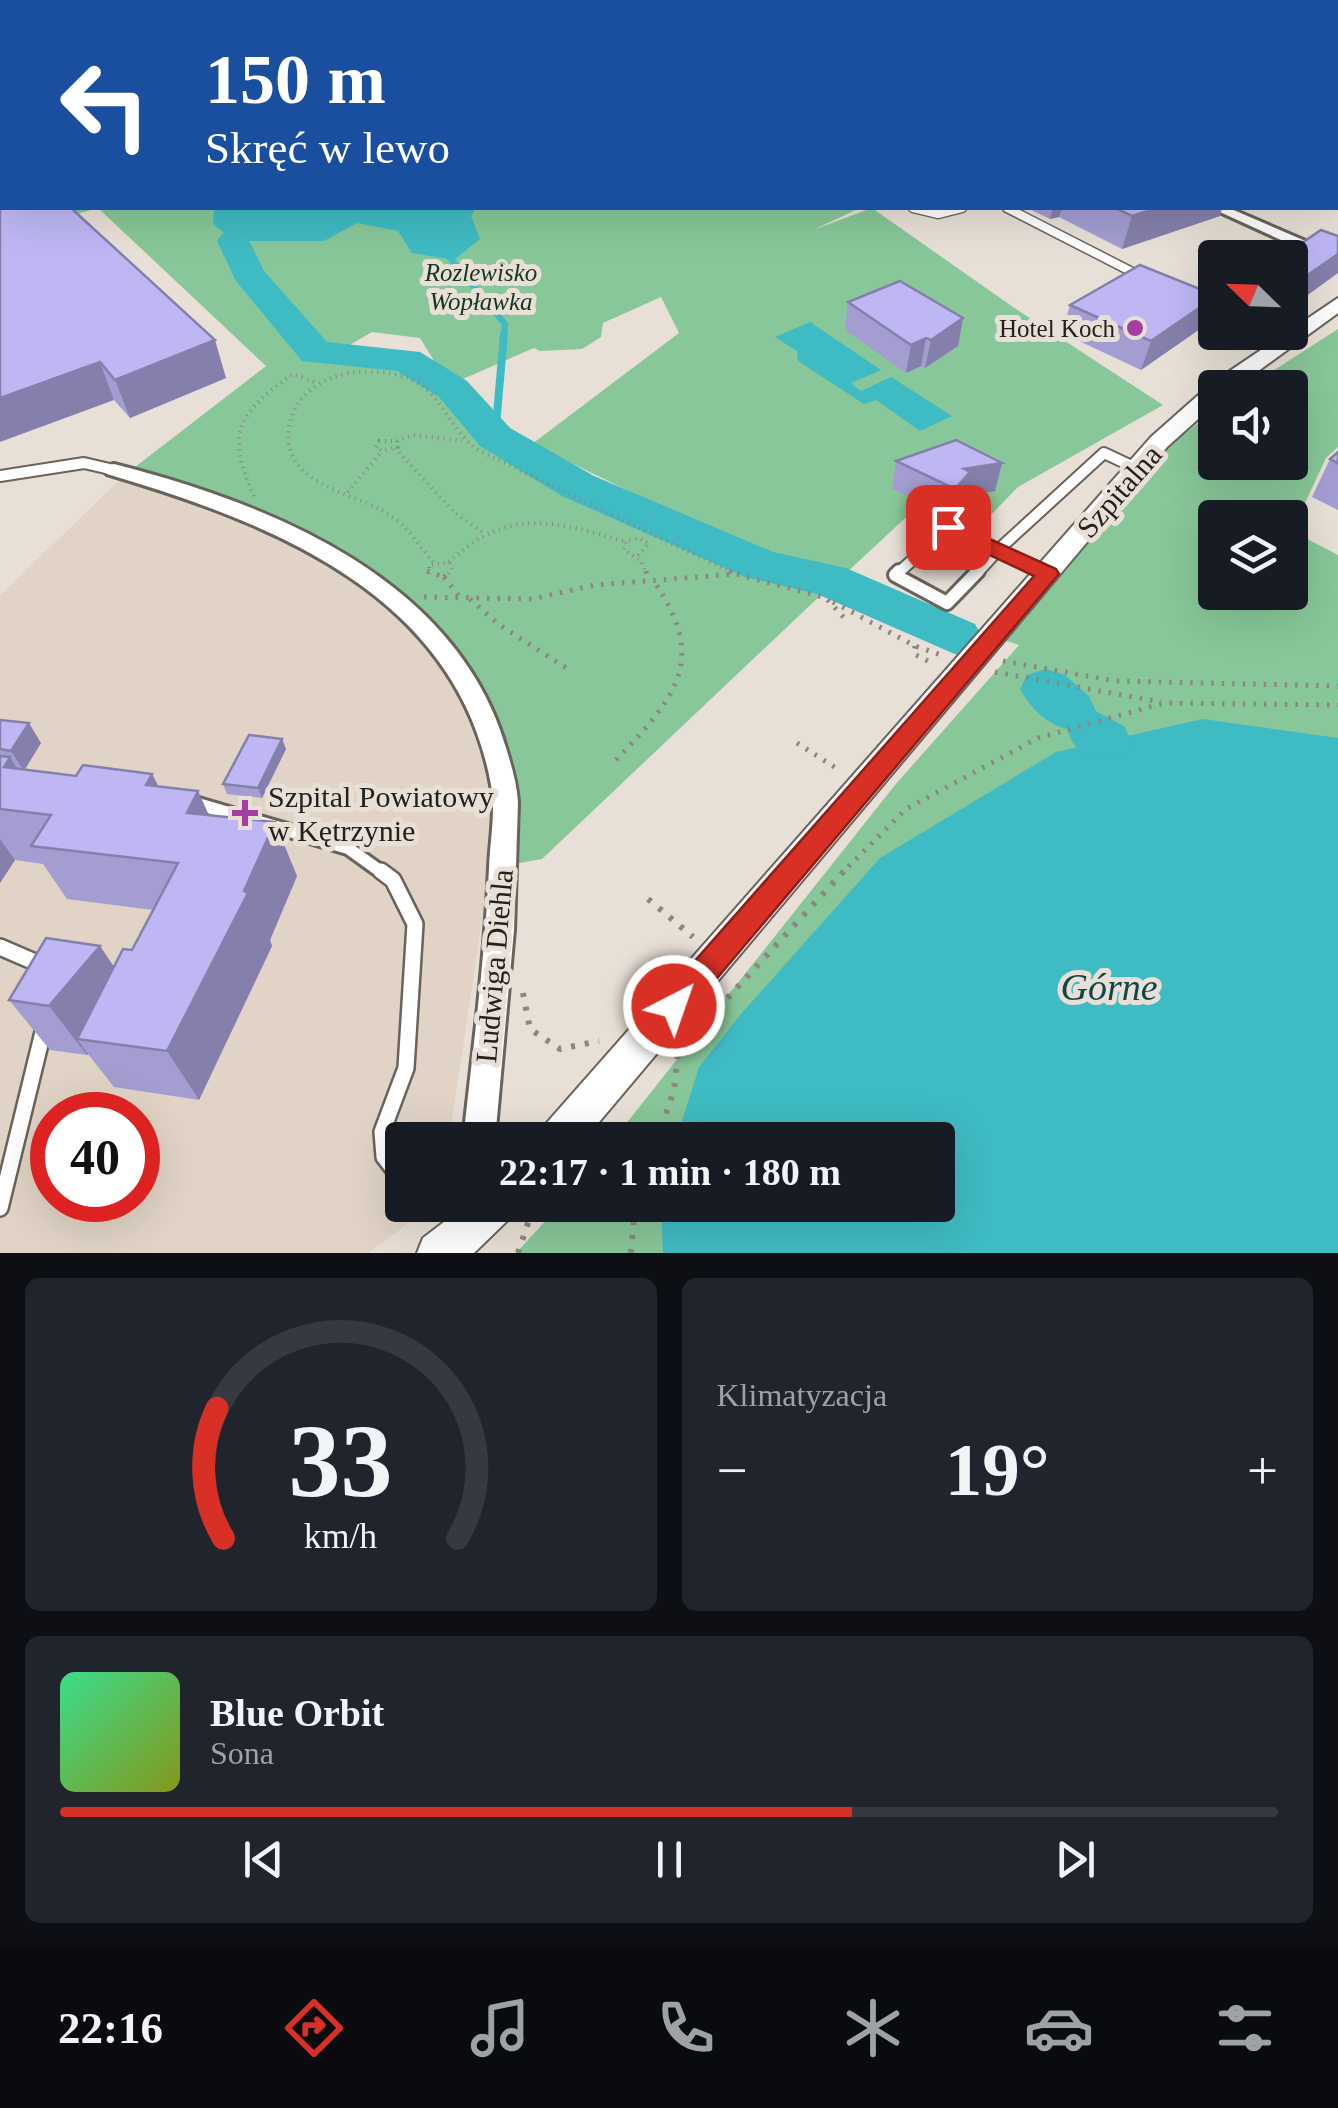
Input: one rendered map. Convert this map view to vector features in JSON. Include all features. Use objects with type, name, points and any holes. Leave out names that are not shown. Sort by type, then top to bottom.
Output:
[{"type":"street","points":[[1223,210],[1338,261]]},
{"type":"street","name":"Szpitalna","points":[[1308,326],[1338,304]]},
{"type":"street","name":"Szpitalna","points":[[1247,370],[1276,350]]},
{"type":"street","name":"Szpitalna","points":[[574,1122],[1159,442],[1198,408]]},
{"type":"street","name":"Ludwiga Diehla","points":[[114,470],[154,480],[325,550],[428,624],[482,702],[505,785],[502,921],[481,1122]]},
{"type":"lane","points":[[917,210],[943,215],[957,210]]},
{"type":"lane","points":[[1010,210],[1158,286]]},
{"type":"lane","points":[[1048,574],[998,550],[948,527],[894,576],[947,603],[998,550],[1057,490],[1104,453],[1138,468]]},
{"type":"lane","points":[[0,476],[56,464],[84,463],[114,470]]},
{"type":"lane","points":[[180,798],[348,848],[393,880],[415,924],[406,1068],[386,1122]]},
{"type":"lane","points":[[0,947],[44,966],[50,984]]},
{"type":"lane","points":[[0,1208],[49,1006]]},
{"type":"lane","points":[[385,1124],[385,1158]]},
{"type":"path","points":[[433,562],[397,519],[306,472],[290,448],[289,425],[295,410],[317,383],[336,374],[371,372],[416,382],[437,396],[465,441]]},
{"type":"path","points":[[260,508],[245,479],[236,439],[238,422],[254,401],[292,374],[317,383]]},
{"type":"path","points":[[382,451],[376,447],[379,441],[413,435],[465,441],[633,529],[736,574],[826,598],[915,646],[948,657]]},
{"type":"path","points":[[397,440],[396,448],[455,513],[482,532]]},
{"type":"path","points":[[348,492],[382,451],[396,448]]},
{"type":"path","points":[[433,562],[449,562],[482,532],[518,520],[583,529],[626,542],[639,538],[649,544],[638,555]]},
{"type":"path","points":[[616,760],[649,726],[667,698],[684,647],[678,619],[650,580],[646,565],[638,555],[624,550],[626,542]]},
{"type":"path","points":[[433,562],[427,573],[444,577],[461,599]]},
{"type":"path","points":[[444,577],[452,570],[449,562]]},
{"type":"path","points":[[424,608],[410,596],[532,599],[595,586],[736,574]]},
{"type":"path","points":[[826,598],[846,620]]},
{"type":"path","points":[[470,600],[498,624],[571,672]]},
{"type":"path","points":[[915,646],[914,654],[940,667]]},
{"type":"path","points":[[1003,661],[1115,681],[1338,686]]},
{"type":"path","points":[[995,672],[1164,703],[1338,705]]},
{"type":"path","points":[[663,1122],[674,1090],[676,1055],[800,914],[906,809],[1038,738],[1164,703]]},
{"type":"path","points":[[797,743],[846,774]]},
{"type":"path","points":[[648,899],[695,938]]},
{"type":"path","points":[[522,984],[530,1030],[560,1049],[598,1042],[612,1032]]},
{"type":"path","points":[[518,1253],[528,1222]]},
{"type":"path","points":[[631,1253],[634,1222]]},
{"type":"shaded area","name":"Szpital Powiatowy w Kętrzynie","points":[[126,474],[310,545],[446,643],[491,759],[490,868],[452,1122],[385,1122],[385,1222],[410,1222],[368,1253],[0,1253],[0,595]]},
{"type":"green space","points":[[0,210],[91,210],[0,236]]},
{"type":"green space","name":"Rozlewisko Wopławka","points":[[100,210],[856,210],[813,230],[875,210],[1163,405],[1018,487],[976,530],[916,508],[845,574],[763,556],[532,444],[679,333],[661,297],[603,323],[601,337],[582,349],[534,348],[449,385],[420,338],[372,332],[336,353],[406,360],[453,389],[495,437],[578,486],[762,566],[829,580],[823,593],[542,859],[490,868],[491,759],[446,643],[310,545],[126,474],[266,366]]},
{"type":"green space","name":"Górne","points":[[1338,329],[1338,447],[1326,458],[1306,500],[1198,500],[1198,610],[1308,610],[1308,539],[1338,555],[1338,1253],[516,1253],[544,1222],[955,1222],[955,1122],[627,1122],[895,785],[1019,645],[1004,640],[1132,475],[1198,423],[1198,480],[1308,480],[1308,370],[1274,370]]},
{"type":"water","points":[[214,210],[475,210],[471,216],[480,239],[454,260],[412,253],[398,231],[357,223],[324,241],[234,241],[213,224]]},
{"type":"water","points":[[810,322],[881,370],[851,383],[861,391],[891,377],[952,416],[920,431],[876,400],[864,404],[798,361],[797,351],[775,337]]},
{"type":"water","name":"Górne","points":[[1203,719],[1338,738],[1338,1253],[663,1253],[662,1222],[955,1222],[955,1122],[682,1122],[699,1067],[880,858],[1056,752]]},
{"type":"building","points":[[0,210],[73,210],[215,340],[115,380],[100,362],[0,398]]},
{"type":"building","points":[[1119,210],[1152,210],[1132,216]]},
{"type":"building","points":[[1321,230],[1338,236],[1338,254],[1308,275],[1308,240]]},
{"type":"building","points":[[1140,265],[1198,288],[1198,309],[1151,341],[1070,305]]},
{"type":"building","points":[[900,281],[963,318],[931,340],[926,338],[911,345],[848,302]]},
{"type":"building","points":[[956,440],[1002,463],[964,469],[970,472],[955,489],[896,461]]},
{"type":"building","points":[[0,720],[29,723],[11,751],[0,749]]},
{"type":"building","points":[[249,735],[282,739],[258,788],[223,784]]},
{"type":"building","points":[[0,756],[10,757],[4,767],[76,776],[83,765],[152,774],[146,785],[198,791],[187,813],[275,822],[244,891],[248,893],[167,1051],[77,1039],[123,949],[132,950],[178,863],[31,846],[51,815],[0,809]]},
{"type":"building","points":[[46,938],[100,946],[49,1006],[9,1000]]},
{"type":"waterway","points":[[234,241],[248,274],[316,353],[406,360],[453,389],[495,437],[578,486],[762,566],[829,580],[957,637]]},
{"type":"waterway","points":[[445,252],[505,324],[504,336]]},
{"type":"waterway","points":[[495,437],[504,334]]},
{"type":"waterway","points":[[1046,689],[1070,710]]},
{"type":"waterway","points":[[1093,731],[1105,741]]},
{"type":"place","name":"Hotel Koch","points":[[1135,328]]},
{"type":"place","name":"Szpital Powiatowy w Kętrzynie","points":[[245,813]]},
{"type":"route","points":[[674,1006],[1048,574],[948,527]]}]
